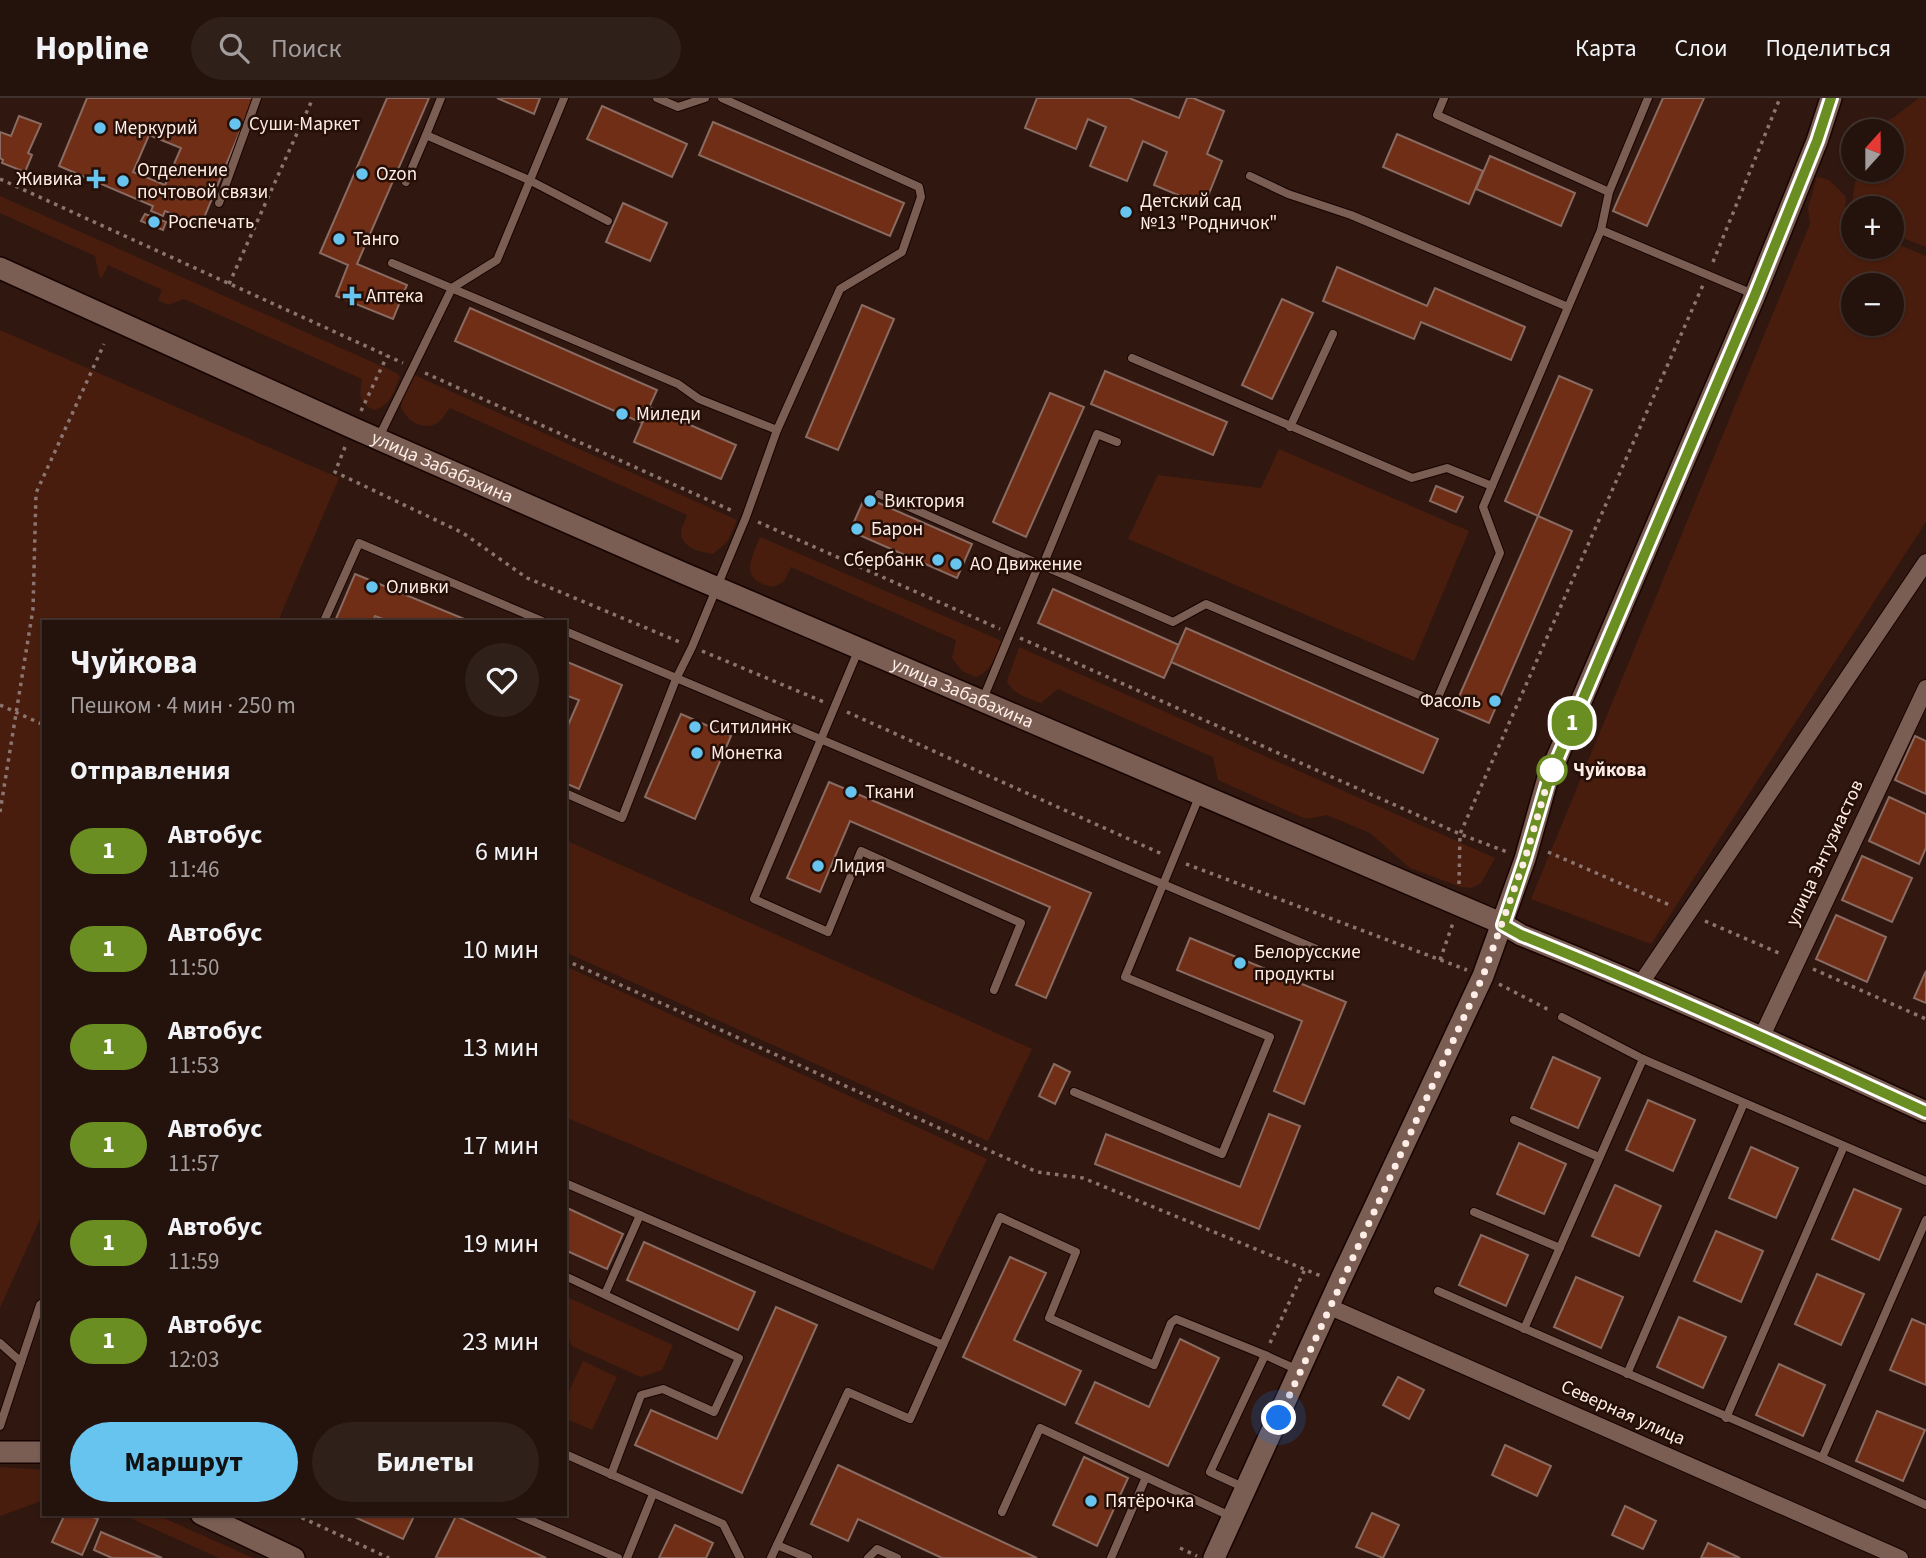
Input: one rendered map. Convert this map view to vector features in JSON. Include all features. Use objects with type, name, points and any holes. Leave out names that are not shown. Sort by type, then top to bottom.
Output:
[{"type":"street","points":[[1214,1558],[1483,976],[1525,859],[1548,781],[1755,295],[1817,141],[1831,98]]},
{"type":"street","name":"улица Забабахина","points":[[0,268],[378,439],[1521,935],[1762,1035],[1926,1112]]},
{"type":"street","points":[[1641,983],[1926,562]]},
{"type":"street","name":"улица Энтузиастов","points":[[1762,1035],[1926,688]]},
{"type":"street","name":"Северная улица","points":[[1330,1307],[1900,1558]]},
{"type":"street","points":[[0,1452],[42,1452]]},
{"type":"street","points":[[205,1516],[294,1558]]},
{"type":"lane","points":[[219,203],[257,98]]},
{"type":"lane","points":[[406,182],[441,98]]},
{"type":"lane","points":[[378,439],[452,288],[497,260],[564,98]]},
{"type":"lane","points":[[657,98],[678,107],[705,98]]},
{"type":"lane","points":[[567,794],[622,818],[676,678],[692,647],[746,517],[777,430],[840,289],[902,252],[921,197],[919,187],[722,98]]},
{"type":"lane","points":[[1444,98],[1437,116],[1609,192]]},
{"type":"lane","points":[[879,494],[1172,622],[1206,604],[1436,702],[1500,553],[1483,508],[1601,230],[1609,192],[1648,98]]},
{"type":"lane","points":[[426,135],[529,180],[608,222]]},
{"type":"lane","points":[[1250,176],[1289,194],[1351,215],[1568,307]]},
{"type":"lane","points":[[1601,230],[1755,295]]},
{"type":"lane","points":[[392,263],[678,384],[699,399],[777,430]]},
{"type":"lane","points":[[1290,427],[1333,334]]},
{"type":"lane","points":[[1132,358],[1412,478],[1447,468],[1492,486]]},
{"type":"lane","points":[[982,701],[1097,434],[1117,442]]},
{"type":"lane","points":[[324,620],[359,543],[540,620]]},
{"type":"lane","points":[[567,632],[1333,956]]},
{"type":"lane","points":[[859,648],[754,899],[828,932],[861,851],[1021,922],[994,990]]},
{"type":"lane","points":[[1074,1092],[1222,1154],[1270,1037],[1125,977],[1200,794]]},
{"type":"lane","points":[[1562,1017],[1643,1059],[1926,1181]]},
{"type":"lane","points":[[1524,1329],[1643,1059]]},
{"type":"lane","points":[[1627,1374],[1744,1103]]},
{"type":"lane","points":[[1514,1120],[1600,1157]]},
{"type":"lane","points":[[1727,1418],[1844,1146]]},
{"type":"lane","points":[[567,1184],[943,1345]]},
{"type":"lane","points":[[1474,1212],[1560,1248]]},
{"type":"lane","points":[[605,1294],[640,1215]]},
{"type":"lane","points":[[771,1558],[848,1392],[910,1419],[1000,1217],[1076,1251],[1049,1318],[1154,1365],[1171,1323],[1176,1318],[1299,1370]]},
{"type":"lane","points":[[1822,1458],[1926,1220]]},
{"type":"lane","points":[[567,1277],[739,1358],[714,1412],[663,1389],[641,1395],[611,1475]]},
{"type":"lane","points":[[1438,1292],[1926,1505]]},
{"type":"lane","points":[[0,1426],[42,1304]]},
{"type":"lane","points":[[0,1343],[21,1363]]},
{"type":"lane","points":[[1247,1489],[1210,1472],[1265,1354]]},
{"type":"lane","points":[[1002,1513],[1040,1428],[1233,1518]]},
{"type":"lane","points":[[567,1455],[723,1524],[740,1558]]},
{"type":"lane","points":[[1111,1558],[1146,1477]]},
{"type":"lane","points":[[627,1558],[653,1494]]},
{"type":"lane","points":[[521,1516],[618,1558]]},
{"type":"lane","points":[[777,1545],[808,1558]]},
{"type":"lane","points":[[868,1558],[877,1549],[897,1558]]},
{"type":"path","points":[[229,284],[313,98]]},
{"type":"path","points":[[1440,960],[1458,906],[1460,834],[1707,275],[1780,98]]},
{"type":"path","points":[[0,179],[411,367],[1460,834],[1525,859],[1540,849],[1926,1019]]},
{"type":"path","points":[[0,812],[33,609],[36,493],[104,344]]},
{"type":"path","points":[[387,356],[335,472],[463,533],[527,578],[835,707],[1173,859],[1483,976],[1562,1017]]},
{"type":"path","points":[[0,705],[42,724]]},
{"type":"path","points":[[567,961],[1037,1172],[1083,1178],[1339,1283]]},
{"type":"path","points":[[1265,1354],[1305,1269]]},
{"type":"path","points":[[298,1516],[389,1558]]},
{"type":"path","points":[[1180,1548],[1202,1558]]},
{"type":"shaded area","points":[[1919,98],[1926,98],[1926,247],[1904,239],[1904,196],[1853,196],[1855,182],[1904,182],[1904,119],[1891,119]]},
{"type":"shaded area","points":[[1817,177],[1829,180],[1845,196],[1841,196],[1841,259],[1904,259],[1904,247],[1926,256],[1926,522],[1651,944],[1531,899],[1810,224],[1808,208]]},
{"type":"shaded area","points":[[0,196],[397,373],[400,377],[394,393],[384,405],[374,410],[362,401],[362,379],[184,299],[168,305],[158,300],[162,290],[108,265],[102,278],[99,276],[95,256],[0,213]]},
{"type":"shaded area","points":[[0,330],[339,478],[278,620],[42,620],[42,1214],[0,1308]]},
{"type":"shaded area","points":[[410,373],[737,520],[728,541],[713,554],[693,548],[684,542],[682,537],[681,530],[687,515],[450,408],[442,419],[430,426],[414,422],[405,414],[401,405],[402,392]]},
{"type":"shaded area","points":[[1279,449],[1469,531],[1414,661],[1128,539],[1158,475],[1261,488]]},
{"type":"shaded area","points":[[760,537],[1002,641],[992,663],[976,677],[962,671],[952,658],[956,640],[791,567],[784,581],[774,587],[763,584],[756,580],[750,569]]},
{"type":"shaded area","points":[[1019,647],[1495,858],[1481,883],[1471,888],[1461,887],[1410,868],[1370,833],[1327,815],[1306,819],[1218,780],[1213,757],[1058,689],[1041,703],[1021,695],[1013,690],[1007,681]]},
{"type":"shaded area","points":[[567,841],[1032,1049],[988,1141],[567,953]]},
{"type":"shaded area","points":[[567,967],[987,1159],[933,1270],[567,1118]]},
{"type":"shaded area","points":[[567,1298],[673,1345],[662,1370],[641,1377],[572,1346],[567,1334]]},
{"type":"shaded area","points":[[583,1361],[617,1377],[592,1430],[567,1419],[567,1396]]},
{"type":"shaded area","points":[[0,1467],[42,1470],[42,1501],[0,1516]]},
{"type":"shaded area","points":[[125,1516],[159,1516],[253,1558],[219,1558]]},
{"type":"building","points":[[87,98],[254,98],[201,225],[165,211],[163,216],[151,211],[153,206],[59,166]],"holes":[[[149,135],[181,148],[165,185],[133,172]]]},
{"type":"building","points":[[387,98],[429,98],[357,264],[407,285],[393,319],[336,296],[348,265],[320,253]]},
{"type":"building","points":[[497,98],[540,98],[534,114]]},
{"type":"building","points":[[1037,98],[1129,98],[1179,118],[1187,98],[1193,98],[1224,111],[1207,154],[1222,161],[1204,206],[1154,185],[1167,152],[1143,141],[1127,181],[1090,166],[1106,127],[1088,119],[1076,149],[1025,128]]},
{"type":"building","points":[[1663,98],[1704,98],[1647,226],[1613,211]]},
{"type":"building","points":[[602,106],[687,144],[672,177],[587,139]]},
{"type":"building","points":[[19,116],[41,124],[28,153],[32,155],[25,172],[2,163],[0,158],[0,132],[11,136]]},
{"type":"building","points":[[713,122],[904,203],[890,236],[699,155]]},
{"type":"building","points":[[1397,134],[1483,171],[1469,204],[1383,167]]},
{"type":"building","points":[[1490,156],[1575,193],[1561,226],[1476,189]]},
{"type":"building","points":[[623,203],[667,223],[650,261],[606,242]]},
{"type":"building","name":"Роспечать","points":[[145,214],[166,222],[163,230],[141,221]]},
{"type":"building","points":[[1337,267],[1427,306],[1435,288],[1525,327],[1511,360],[1421,322],[1414,339],[1323,301]]},
{"type":"building","points":[[1282,299],[1313,313],[1272,399],[1242,385]]},
{"type":"building","points":[[862,305],[894,319],[838,450],[806,437]]},
{"type":"building","points":[[470,308],[657,390],[642,423],[455,341]]},
{"type":"building","points":[[1105,371],[1227,422],[1213,455],[1091,404]]},
{"type":"building","points":[[1559,376],[1592,390],[1538,516],[1505,501]]},
{"type":"building","points":[[1050,393],[1084,407],[1026,537],[993,522]]},
{"type":"building","points":[[649,407],[736,445],[721,479],[634,442]]},
{"type":"building","points":[[1436,486],[1463,497],[1456,512],[1430,501]]},
{"type":"building","points":[[865,497],[972,544],[957,578],[850,531]]},
{"type":"building","points":[[1538,516],[1572,531],[1489,723],[1454,708]]},
{"type":"building","points":[[355,574],[467,620],[385,620],[375,616],[373,620],[335,620]]},
{"type":"building","points":[[1053,589],[1179,645],[1164,678],[1038,623]]},
{"type":"building","points":[[1186,628],[1438,739],[1423,773],[1171,662]]},
{"type":"building","points":[[567,662],[622,685],[579,789],[567,784],[567,727],[579,700],[567,696]]},
{"type":"building","points":[[681,714],[731,736],[695,819],[645,797]]},
{"type":"building","points":[[1915,736],[1926,741],[1926,794],[1895,780]]},
{"type":"building","points":[[829,782],[1091,893],[1046,998],[1016,985],[1050,907],[850,821],[820,892],[787,878]]},
{"type":"building","points":[[1889,797],[1926,814],[1926,848],[1919,864],[1869,841]]},
{"type":"building","points":[[1862,856],[1912,878],[1892,922],[1842,900]]},
{"type":"building","points":[[1836,915],[1886,937],[1867,982],[1816,959]]},
{"type":"building","points":[[1190,938],[1346,1002],[1304,1104],[1274,1091],[1302,1021],[1177,970]]},
{"type":"building","points":[[1926,971],[1926,1003],[1914,998]]},
{"type":"building","points":[[1553,1057],[1600,1078],[1578,1128],[1531,1108]]},
{"type":"building","points":[[1054,1064],[1070,1072],[1055,1104],[1039,1096]]},
{"type":"building","points":[[1648,1100],[1695,1120],[1673,1171],[1626,1150]]},
{"type":"building","points":[[1269,1114],[1300,1126],[1259,1229],[1095,1164],[1106,1134],[1240,1187]]},
{"type":"building","points":[[1519,1143],[1566,1164],[1544,1214],[1497,1194]]},
{"type":"building","points":[[1751,1147],[1798,1168],[1776,1218],[1729,1198]]},
{"type":"building","points":[[1615,1185],[1661,1206],[1639,1256],[1592,1236]]},
{"type":"building","points":[[1854,1189],[1901,1209],[1879,1260],[1832,1239]]},
{"type":"building","points":[[567,1208],[623,1234],[607,1269],[567,1251]]},
{"type":"building","points":[[1716,1231],[1763,1251],[1741,1302],[1694,1281]]},
{"type":"building","points":[[1481,1235],[1528,1255],[1506,1306],[1459,1285]]},
{"type":"building","points":[[644,1242],[755,1292],[738,1330],[627,1280]]},
{"type":"building","points":[[1010,1257],[1046,1273],[1014,1340],[1081,1371],[1065,1405],[963,1357]]},
{"type":"building","points":[[1817,1274],[1864,1294],[1841,1345],[1795,1324]]},
{"type":"building","points":[[1576,1277],[1623,1297],[1601,1348],[1554,1327]]},
{"type":"building","points":[[776,1307],[817,1325],[742,1493],[635,1445],[651,1410],[717,1439]]},
{"type":"building","points":[[1679,1317],[1726,1337],[1703,1388],[1657,1367]]},
{"type":"building","points":[[1912,1319],[1926,1325],[1926,1385],[1890,1370]]},
{"type":"building","points":[[1180,1339],[1219,1358],[1168,1466],[1076,1423],[1095,1382],[1149,1407]]},
{"type":"building","points":[[1779,1364],[1825,1385],[1803,1436],[1756,1415]]},
{"type":"building","points":[[1398,1377],[1424,1390],[1409,1419],[1383,1405]]},
{"type":"building","points":[[1877,1411],[1925,1430],[1903,1481],[1856,1461]]},
{"type":"building","points":[[1505,1445],[1551,1466],[1537,1496],[1492,1475]]},
{"type":"building","name":"Пятёрочка","points":[[1084,1457],[1128,1478],[1097,1546],[1053,1525]]},
{"type":"building","points":[[838,1465],[1037,1558],[942,1558],[858,1519],[848,1541],[811,1524]]},
{"type":"building","points":[[1625,1506],[1656,1521],[1643,1549],[1612,1535]]},
{"type":"building","points":[[1372,1513],[1399,1525],[1383,1558],[1356,1547]]},
{"type":"building","points":[[64,1516],[90,1516],[98,1519],[82,1555],[52,1542]]},
{"type":"building","points":[[352,1516],[414,1516],[403,1539]]},
{"type":"building","points":[[456,1516],[546,1558],[438,1558],[436,1557]]},
{"type":"building","points":[[675,1525],[713,1543],[706,1558],[659,1558]]},
{"type":"building","points":[[101,1532],[162,1558],[112,1558],[94,1550]]},
{"type":"building","points":[[1708,1543],[1740,1558],[1701,1558]]},
{"type":"bus line","name":"1","points":[[1831,98],[1817,141],[1755,295],[1548,781],[1503,925],[1521,935],[1762,1035],[1926,1112]]},
{"type":"place","name":"Суши-Маркет","points":[[235,124]]},
{"type":"place","name":"Меркурий","points":[[100,128]]},
{"type":"place","name":"Ozon","points":[[362,174]]},
{"type":"place","name":"Живика","points":[[96,179]]},
{"type":"place","name":"Отделение почтовой связи","points":[[123,181]]},
{"type":"place","name":"Детский сад №13 \"Родничок\"","points":[[1126,212]]},
{"type":"place","name":"Роспечать","points":[[154,222]]},
{"type":"place","name":"Танго","points":[[339,239]]},
{"type":"place","name":"Аптека","points":[[352,296]]},
{"type":"place","name":"Миледи","points":[[622,414]]},
{"type":"place","name":"Виктория","points":[[870,501]]},
{"type":"place","name":"Барон","points":[[857,529]]},
{"type":"place","name":"Сбербанк","points":[[938,560]]},
{"type":"place","name":"АО Движение","points":[[956,564]]},
{"type":"place","name":"Оливки","points":[[372,587]]},
{"type":"place","name":"Фасоль","points":[[1495,701]]},
{"type":"place","name":"Ситилинк","points":[[695,727]]},
{"type":"place","name":"Монетка","points":[[697,753]]},
{"type":"place","name":"Чуйкова","points":[[1552,770]]},
{"type":"place","name":"Ткани","points":[[851,792]]},
{"type":"place","name":"Лидия","points":[[818,866]]},
{"type":"place","name":"Белорусские продукты","points":[[1240,963]]},
{"type":"place","name":"Пятёрочка","points":[[1091,1501]]},
{"type":"route","points":[[1279,1418],[1483,976],[1503,925],[1554,766],[1552,770]]}]
